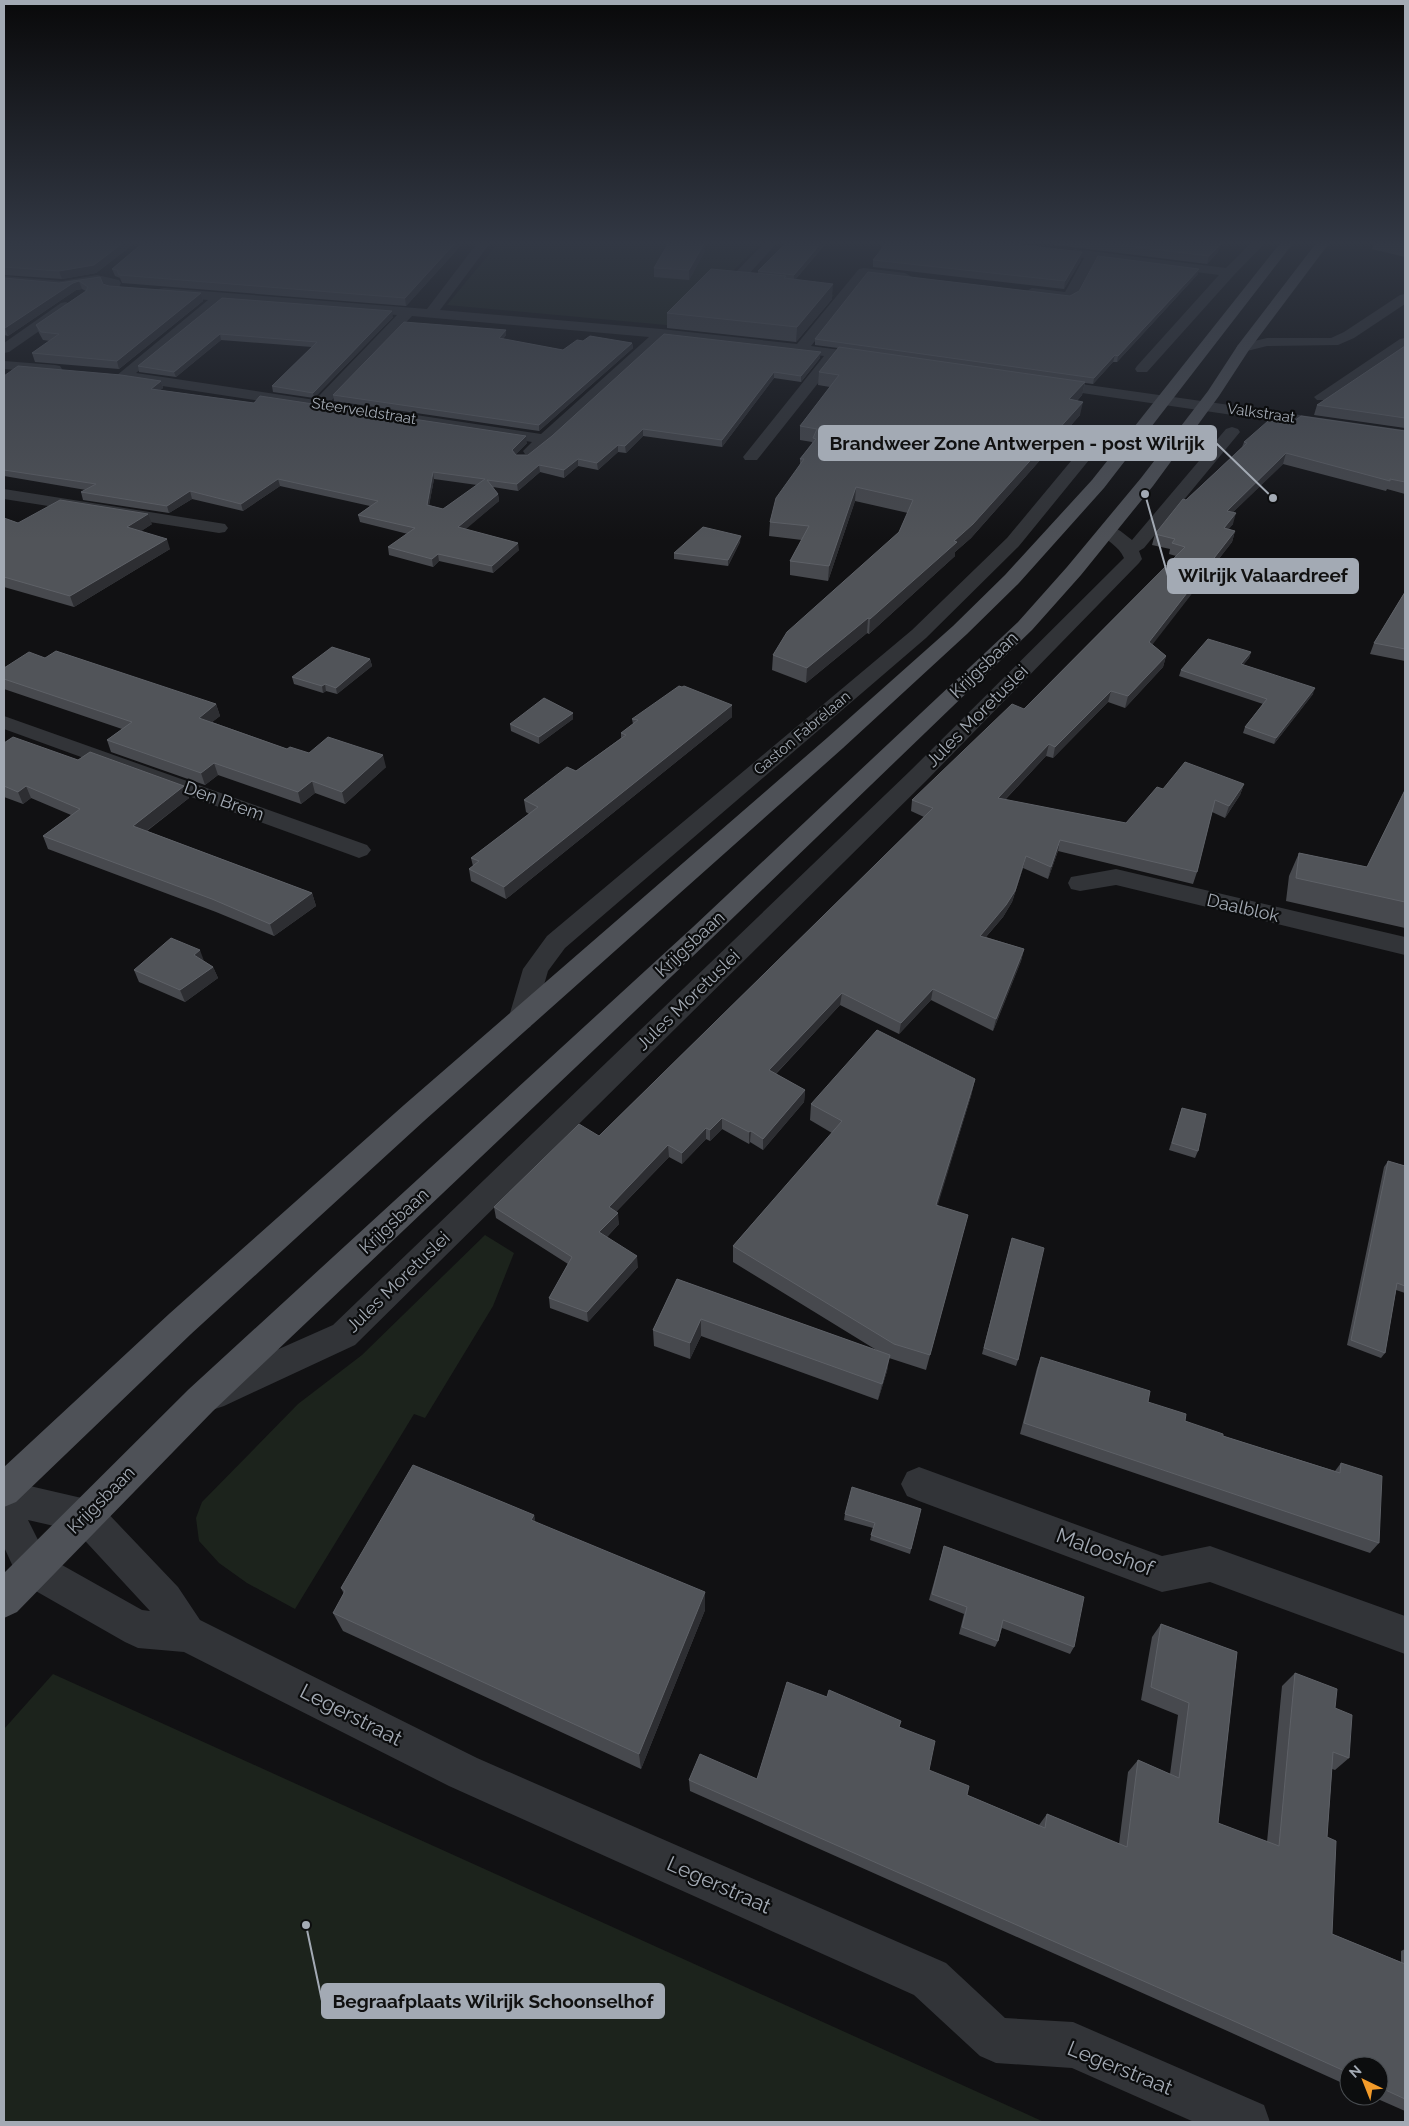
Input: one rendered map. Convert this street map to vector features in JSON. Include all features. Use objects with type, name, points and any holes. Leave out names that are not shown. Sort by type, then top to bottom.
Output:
[{"type":"main road","points":[[4,1490],[180,1324],[414,1113],[960,630],[1066,522],[1110,470],[1210,341]]},
{"type":"main road","name":"Krijgsbaan","points":[[4,1599],[201,1400],[894,752],[1024,626],[1108,531],[1205,405],[1248,341]]},
{"type":"street","points":[[4,349],[16,341]]},
{"type":"street","name":"Steerveldstraat","points":[[163,341],[118,376],[545,438]]},
{"type":"street","points":[[320,404],[380,341]]},
{"type":"street","points":[[523,457],[652,341]]},
{"type":"street","points":[[733,341],[881,360]]},
{"type":"street","points":[[801,349],[807,341]]},
{"type":"street","points":[[1142,369],[1167,341]]},
{"type":"street","points":[[1243,348],[1267,342],[1289,341]]},
{"type":"street","points":[[1303,341],[1334,342],[1385,356]]},
{"type":"street","points":[[1322,397],[1405,342]]},
{"type":"street","points":[[751,457],[834,353]]},
{"type":"street","points":[[4,365],[67,370]]},
{"type":"street","name":"Valkstraat","points":[[1032,382],[1205,405],[1405,435]]},
{"type":"street","name":"Gaston Fabrélaan","points":[[521,1020],[536,969],[556,942],[919,634],[1013,542],[1112,422]]},
{"type":"street","name":"Jules Moretuslei","points":[[201,1400],[344,1334],[932,762],[1133,559],[1130,549],[1138,544],[1232,432]]},
{"type":"street","points":[[1092,446],[1137,434]]},
{"type":"street","points":[[4,494],[219,528]]},
{"type":"street","points":[[1108,531],[1130,549]]},
{"type":"street","name":"Den Brem","points":[[4,722],[359,850]]},
{"type":"street","name":"Daalblok","points":[[1080,883],[1116,877],[1405,946]]},
{"type":"street","name":"Malooshof","points":[[919,1484],[1162,1574],[1210,1564],[1405,1635]]},
{"type":"street","points":[[4,1497],[86,1516]]},
{"type":"street","points":[[4,1508],[33,1569]]},
{"type":"street","name":"Legerstraat","points":[[86,1516],[165,1600],[187,1633]]},
{"type":"street","name":"Legerstraat","points":[[33,1569],[85,1600],[138,1628],[187,1633],[463,1772],[930,1979],[996,2040],[1073,2044],[1247,2122]]},
{"type":"shaded area","points":[[485,1235],[514,1253],[493,1306],[425,1418],[414,1414],[295,1609],[247,1583],[219,1563],[199,1541],[196,1518],[202,1502],[298,1404],[362,1355]]},
{"type":"shaded area","points":[[53,1674],[1044,2122],[4,2122],[4,1729]]},
{"type":"building","points":[[49,341],[141,341],[117,361],[32,353]]},
{"type":"building","points":[[169,341],[211,341],[174,372],[138,366]]},
{"type":"building","points":[[307,341],[363,341],[313,393],[272,386],[317,342]]},
{"type":"building","points":[[385,341],[516,341],[563,350],[575,341],[632,343],[539,425],[333,395]]},
{"type":"building","points":[[656,341],[727,341],[821,352],[801,376],[774,372],[722,440],[643,429],[625,446],[618,445],[597,463],[578,459],[564,470],[539,465],[517,484],[487,480],[498,494],[458,527],[518,543],[492,566],[438,554],[432,559],[388,547],[415,528],[358,515],[378,501],[278,479],[241,504],[190,491],[167,506],[81,492],[96,484],[4,470],[4,376],[18,366],[121,375],[161,381],[151,389],[254,403],[260,396],[526,436],[512,450],[516,455],[528,455],[552,436]],"holes":[[[433,472],[485,479],[443,509],[427,505]]]},
{"type":"building","points":[[831,341],[1132,341],[1118,356],[1115,355],[1094,378]]},
{"type":"building","points":[[1405,346],[1405,418],[1317,405]]},
{"type":"building","points":[[839,347],[1085,382],[1069,399],[1083,402],[973,524],[954,541],[957,542],[870,619],[868,618],[807,668],[773,655],[787,632],[899,532],[913,500],[856,487],[829,566],[790,561],[809,526],[770,522],[776,498],[804,459],[800,459],[816,439],[813,438],[817,429],[800,426],[839,375],[819,372]]},
{"type":"building","points":[[1301,416],[1405,431],[1405,482],[1390,479],[1390,481],[1286,453],[1227,511],[1236,513],[1224,528],[1235,531],[1149,642],[1166,656],[1128,696],[1111,691],[1055,747],[1049,744],[998,798],[1126,823],[1157,787],[1163,789],[1185,762],[1244,784],[1229,806],[1215,800],[1197,872],[1060,840],[1051,867],[1026,856],[1015,891],[980,936],[1024,949],[996,1019],[933,989],[901,1023],[842,993],[769,1070],[805,1090],[763,1139],[751,1131],[749,1132],[722,1118],[710,1130],[706,1128],[682,1153],[668,1145],[609,1207],[618,1213],[599,1232],[637,1256],[587,1312],[549,1298],[572,1257],[494,1207],[579,1124],[599,1136],[933,808],[912,800],[1012,704],[1024,709],[1185,547],[1172,543],[1175,539],[1155,534],[1183,499],[1186,500],[1247,443],[1244,442],[1268,421],[1290,424]]},
{"type":"building","points":[[60,500],[148,514],[127,527],[167,539],[70,596],[4,577],[4,518],[18,523]]},
{"type":"building","points":[[703,527],[741,536],[728,560],[674,553]]},
{"type":"building","points":[[1405,592],[1405,649],[1374,643]]},
{"type":"building","points":[[1208,639],[1251,652],[1241,664],[1315,688],[1276,738],[1245,727],[1267,699],[1181,670]]},
{"type":"building","points":[[332,647],[370,659],[336,688],[292,677]]},
{"type":"building","points":[[56,651],[216,704],[199,718],[287,749],[290,747],[309,753],[328,737],[383,755],[342,792],[312,781],[298,792],[214,763],[201,773],[107,740],[132,722],[4,679],[4,668],[29,652],[45,658]]},
{"type":"building","points":[[679,686],[684,686],[732,705],[504,887],[469,869],[479,861],[471,858],[538,807],[524,800],[567,767],[576,771],[626,735],[621,733],[638,720],[632,719]]},
{"type":"building","points":[[544,698],[573,713],[539,737],[510,724]]},
{"type":"building","points":[[13,737],[78,760],[90,752],[184,786],[133,826],[312,893],[270,924],[212,899],[43,836],[80,809],[26,786],[18,792],[4,786],[4,743]]},
{"type":"building","points":[[1405,790],[1405,902],[1296,878],[1299,853],[1367,867]]},
{"type":"building","points":[[171,938],[200,950],[194,955],[213,967],[180,990],[134,970]]},
{"type":"building","points":[[877,1030],[975,1079],[936,1205],[968,1215],[930,1355],[894,1344],[733,1246],[842,1121],[811,1104]]},
{"type":"building","points":[[1182,1108],[1206,1114],[1198,1151],[1172,1143]]},
{"type":"building","points":[[1388,1161],[1405,1166],[1405,1286],[1397,1283],[1385,1353],[1351,1340]]},
{"type":"building","points":[[1012,1238],[1044,1248],[1018,1360],[984,1348]]},
{"type":"building","points":[[677,1279],[890,1355],[882,1384],[701,1319],[690,1343],[653,1330]]},
{"type":"building","points":[[1041,1357],[1150,1391],[1148,1402],[1186,1414],[1185,1421],[1223,1434],[1223,1436],[1340,1473],[1341,1463],[1382,1476],[1379,1543],[1024,1423]]},
{"type":"building","points":[[413,1465],[534,1515],[531,1520],[705,1592],[639,1754],[333,1613],[345,1591],[341,1588]]},
{"type":"building","points":[[852,1487],[921,1509],[911,1549],[871,1535],[875,1523],[845,1514]]},
{"type":"building","points":[[944,1546],[1084,1597],[1074,1647],[1003,1620],[998,1641],[962,1627],[967,1607],[932,1594]]},
{"type":"building","points":[[1161,1624],[1237,1652],[1218,1823],[1279,1846],[1295,1673],[1337,1689],[1335,1708],[1352,1715],[1349,1758],[1333,1752],[1327,1837],[1336,1841],[1332,1934],[1405,1964],[1405,2099],[1389,2092],[1389,2056],[1339,2056],[1339,2068],[689,1780],[700,1754],[757,1779],[787,1682],[827,1697],[829,1690],[901,1721],[899,1727],[935,1741],[929,1770],[969,1786],[967,1795],[1045,1828],[1047,1814],[1127,1847],[1138,1760],[1179,1778],[1189,1703],[1151,1687]]},
{"type":"place","name":"Wilrijk Valaardreef","points":[[1145,494]]},
{"type":"place","name":"Brandweer Zone Antwerpen - post Wilrijk","points":[[1273,498]]},
{"type":"place","name":"Begraafplaats Wilrijk Schoonselhof","points":[[306,1925]]}]
